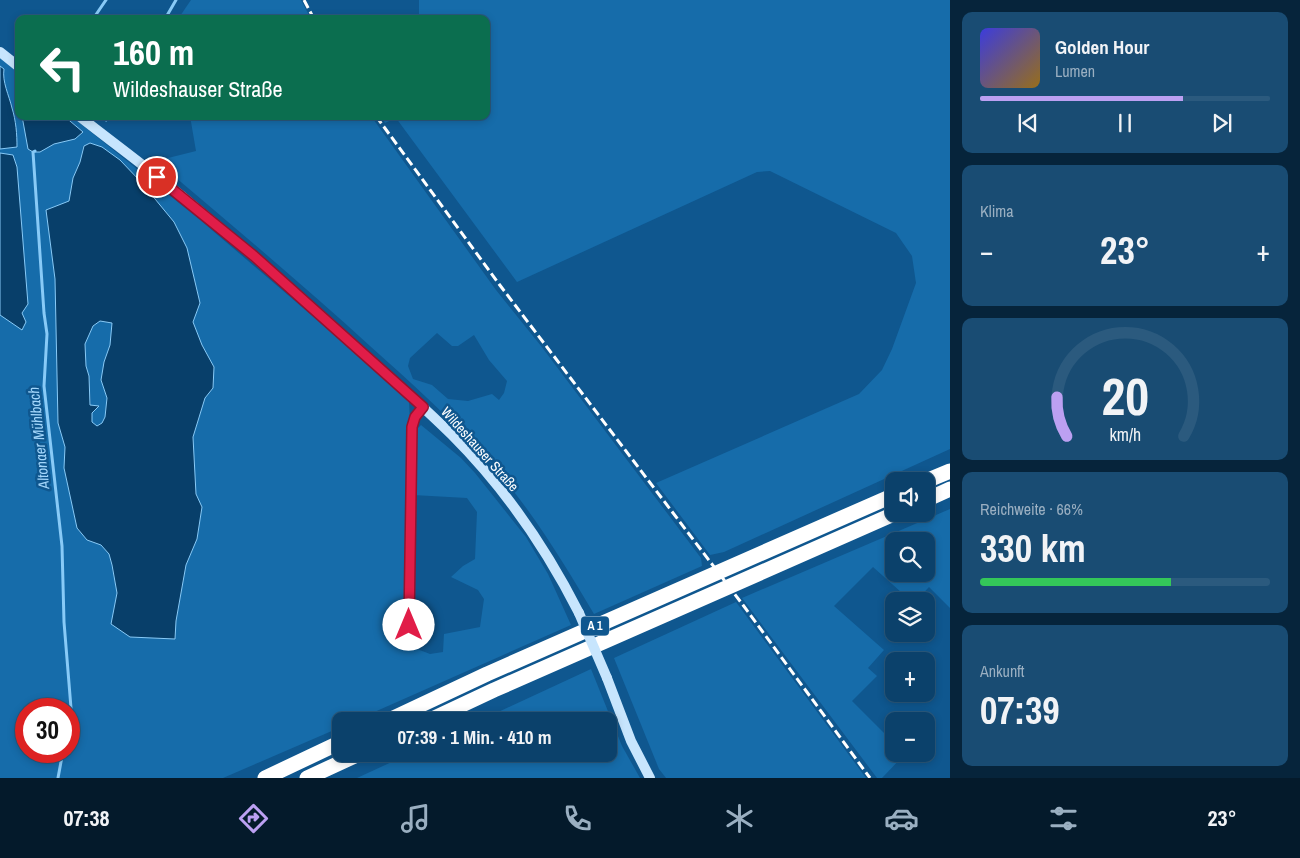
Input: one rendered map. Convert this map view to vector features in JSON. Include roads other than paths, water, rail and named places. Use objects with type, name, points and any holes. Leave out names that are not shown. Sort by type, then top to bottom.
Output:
[{"type":"highway","points":[[935,477],[950,471]]},
{"type":"highway","points":[[935,496],[950,489]]},
{"type":"highway","name":"A 1","points":[[406,712],[496,670],[885,499]]},
{"type":"highway","name":"A 1","points":[[448,712],[885,518]]},
{"type":"highway","points":[[265,778],[332,746]]},
{"type":"highway","points":[[307,778],[341,762]]},
{"type":"main road","points":[[0,52],[15,64]]},
{"type":"main road","name":"Wildeshauser Straße","points":[[84,120],[188,201],[254,256],[454,436],[506,497],[555,568],[607,678],[631,741],[650,778]]},
{"type":"street","points":[[409,625],[412,427],[415,417],[423,407]]},
{"type":"waterway","points":[[96,15],[106,0]]},
{"type":"waterway","name":"Altonaer Mühlbach","points":[[167,15],[176,0]]},
{"type":"waterway","name":"Altonaer Mühlbach","points":[[35,151],[33,152],[47,334],[44,386],[62,546],[64,622],[70,698]]},
{"type":"waterway","name":"Altonaer Mühlbach","points":[[58,778],[61,763]]},
{"type":"railway","points":[[304,0],[312,15]]},
{"type":"railway","points":[[379,120],[499,284],[743,605],[870,778]]}]
